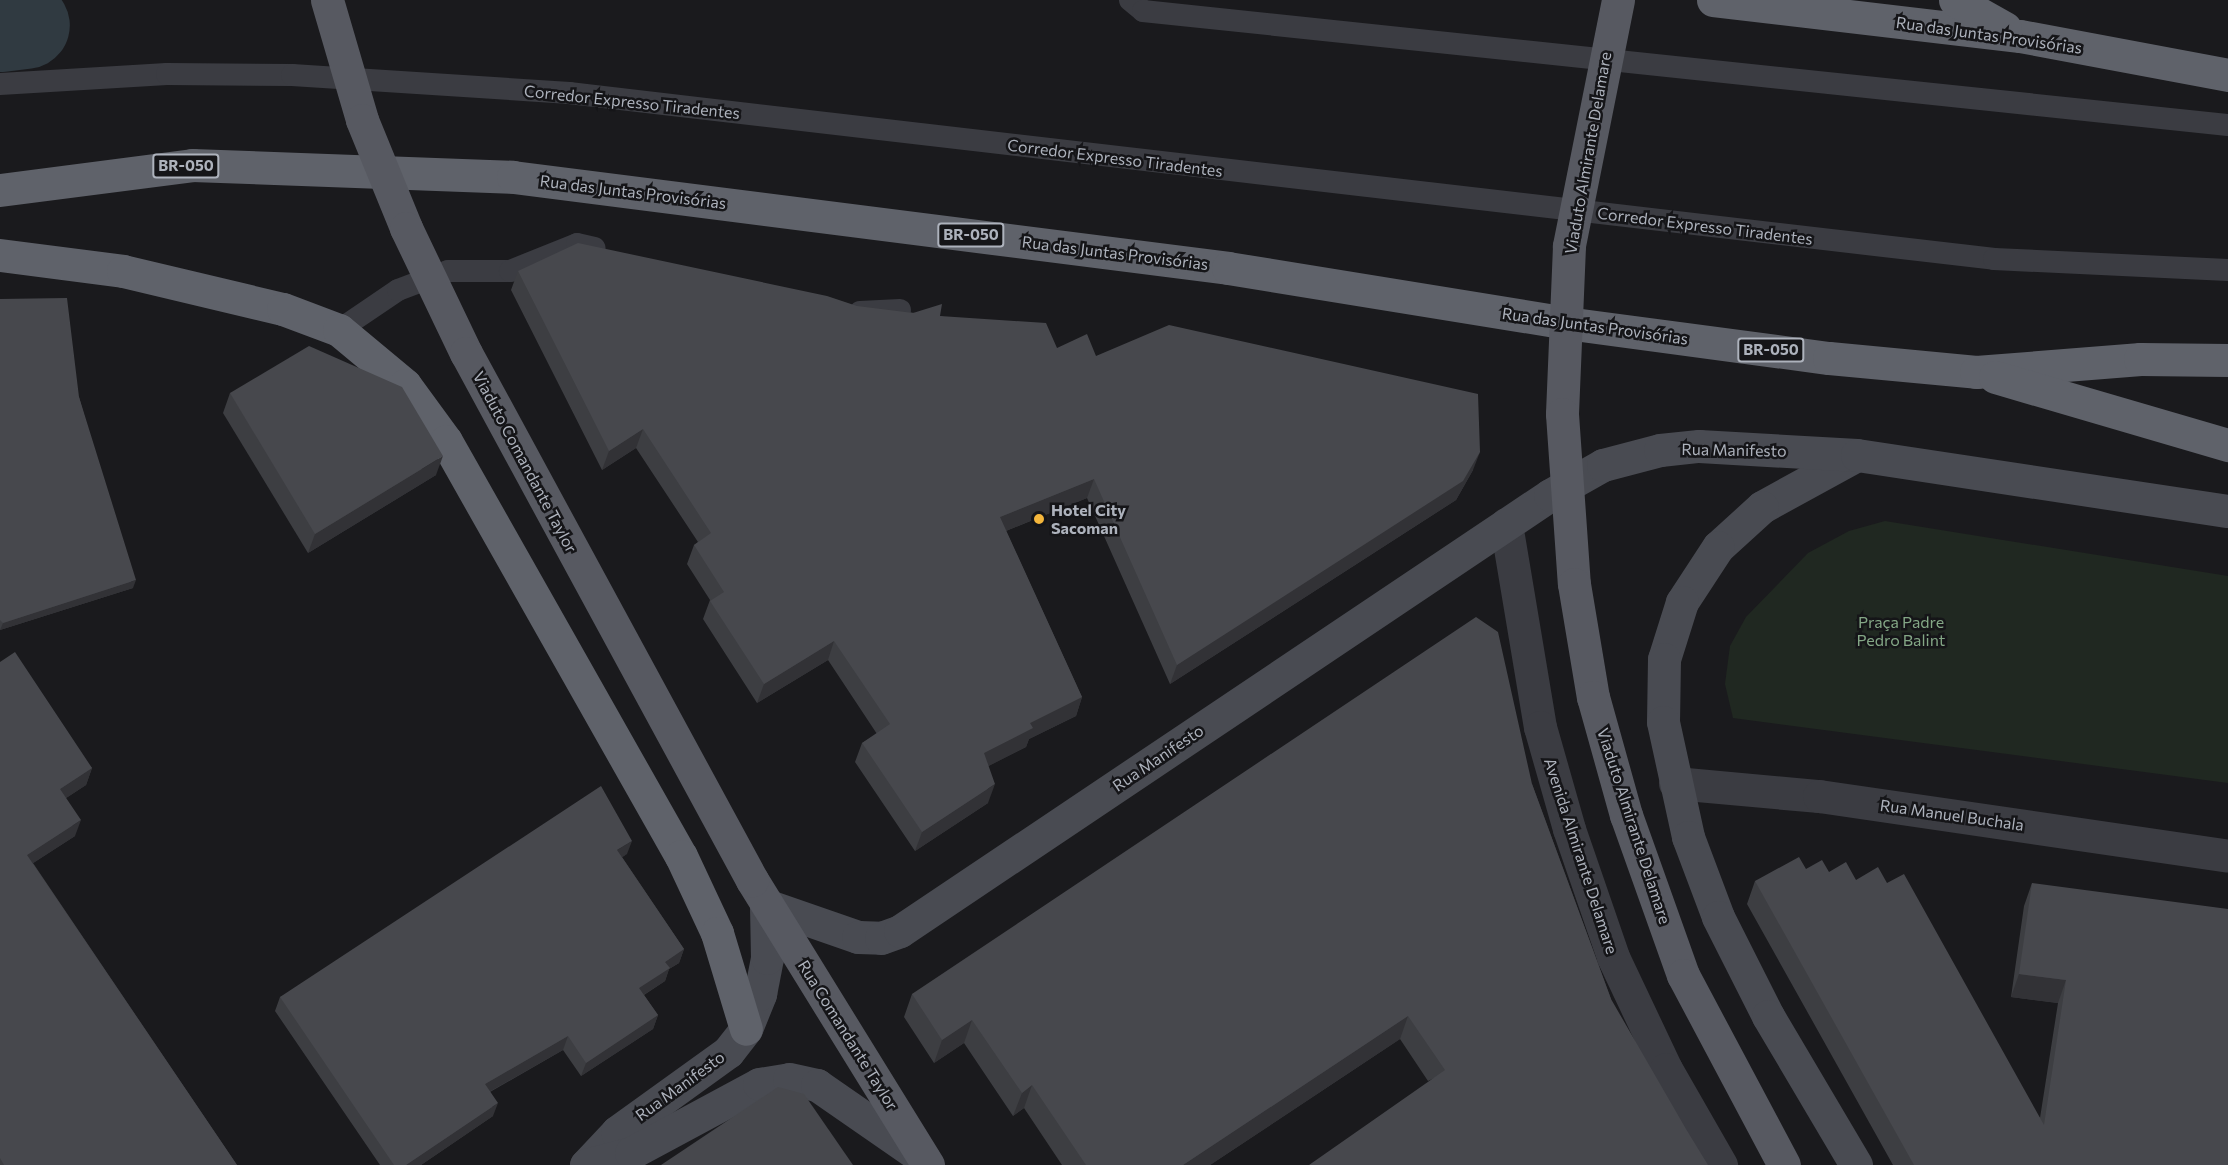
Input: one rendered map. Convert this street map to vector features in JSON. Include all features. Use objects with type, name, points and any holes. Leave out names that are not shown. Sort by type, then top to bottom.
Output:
[{"type":"highway","name":"Rua das Juntas Provisórias","points":[[1713,0],[2020,36],[2227,74]]},
{"type":"highway","points":[[1955,0],[2020,36]]},
{"type":"highway","name":"Rua das Juntas Provisórias","points":[[0,190],[192,165],[513,177],[1228,268],[1646,333],[1829,358],[1976,372],[2140,359],[2228,360]]},
{"type":"highway","points":[[0,255],[123,271],[283,309],[339,330],[405,385],[446,441],[681,856],[717,933],[746,1029]]},
{"type":"highway","name":"Rua das Juntas Provisórias","points":[[1976,372],[2228,445]]},
{"type":"main road","name":"Viaduto Comandante Taylor","points":[[327,0],[362,120],[406,228],[451,322],[759,893]]},
{"type":"main road","name":"Viaduto Almirante Delamare","points":[[1618,0],[1569,246],[1562,414],[1574,584],[1593,698],[1626,815],[1683,975],[1784,1165]]},
{"type":"main road","name":"Rua Manifesto","points":[[759,893],[858,937],[881,938],[900,931],[1506,524],[1603,465],[1660,450],[1699,446],[1857,455]]},
{"type":"main road","points":[[1856,1165],[1768,1016],[1718,917],[1688,837],[1663,722],[1664,659],[1682,602],[1718,547],[1762,507],[1857,455],[2228,511]]},
{"type":"main road","name":"Rua Manifesto","points":[[586,1165],[617,1132],[728,1052],[746,1029],[760,994],[767,958],[759,893]]},
{"type":"main road","name":"Rua Comandante Taylor","points":[[759,893],[926,1162]]},
{"type":"main road","name":"Rua Manifesto","points":[[586,1165],[631,1153],[759,1084],[789,1079],[817,1085],[926,1162]]},
{"type":"street","name":"Avenida Almirante Delamare","points":[[1506,524],[1540,728],[1569,829],[1613,957],[1666,1069],[1721,1165]]},
{"type":"street","name":"Rua Manuel Buchala","points":[[1675,783],[1819,796],[2228,856]]},
{"type":"lane","points":[[1130,0],[1143,11],[2228,125]]},
{"type":"lane","name":"Corredor Expresso Tiradentes","points":[[0,84],[167,74],[292,75],[569,93],[1994,259],[2228,270]]},
{"type":"lane","points":[[339,330],[398,290],[448,271],[510,271],[577,244],[612,251]]},
{"type":"lane","points":[[843,308],[854,312],[900,310]]},
{"type":"green space","name":"Praça Padre Pedro Balint","points":[[1885,521],[2228,576],[2228,783],[1733,718],[1725,684],[1730,646],[1746,617],[1808,553],[1849,531]]},
{"type":"building","points":[[578,243],[827,296],[857,306],[913,313],[942,304],[940,316],[1046,323],[1057,348],[1087,334],[1096,356],[1169,325],[1478,394],[1480,452],[1463,481],[1177,665],[1094,479],[1000,517],[1082,697],[1030,723],[1033,728],[984,753],[995,784],[922,832],[862,743],[890,724],[834,641],[764,684],[710,601],[724,592],[694,545],[711,533],[643,429],[609,451],[518,271]]},
{"type":"building","points":[[67,298],[79,397],[136,580],[3,623],[0,620],[0,299]]},
{"type":"building","points":[[309,346],[402,387],[443,456],[315,534],[230,393]]},
{"type":"building","points":[[1476,617],[1498,632],[1532,784],[1611,999],[1708,1165],[1309,1165],[1445,1070],[1408,1016],[1183,1165],[1086,1165],[1032,1085],[1022,1093],[972,1020],[942,1040],[912,994]]},
{"type":"building","points":[[15,652],[92,768],[60,789],[81,820],[27,855],[237,1165],[4,1165],[0,1158],[0,662]]},
{"type":"building","points":[[601,786],[632,841],[617,850],[684,949],[665,962],[670,968],[639,988],[658,1015],[586,1063],[568,1036],[485,1084],[498,1103],[406,1165],[394,1165],[280,997]]},
{"type":"building","points":[[1799,857],[1806,869],[1822,860],[1829,872],[1846,862],[1856,880],[1878,867],[1887,883],[1904,874],[2044,1125],[2066,980],[2019,974],[2032,883],[2228,909],[2228,1165],[1914,1165],[1755,881]]},
{"type":"building","points":[[778,1087],[804,1094],[853,1165],[661,1165]]},
{"type":"waterway","points":[[0,28],[26,25]]},
{"type":"place","name":"Hotel City Sacoman","points":[[1039,519]]}]
